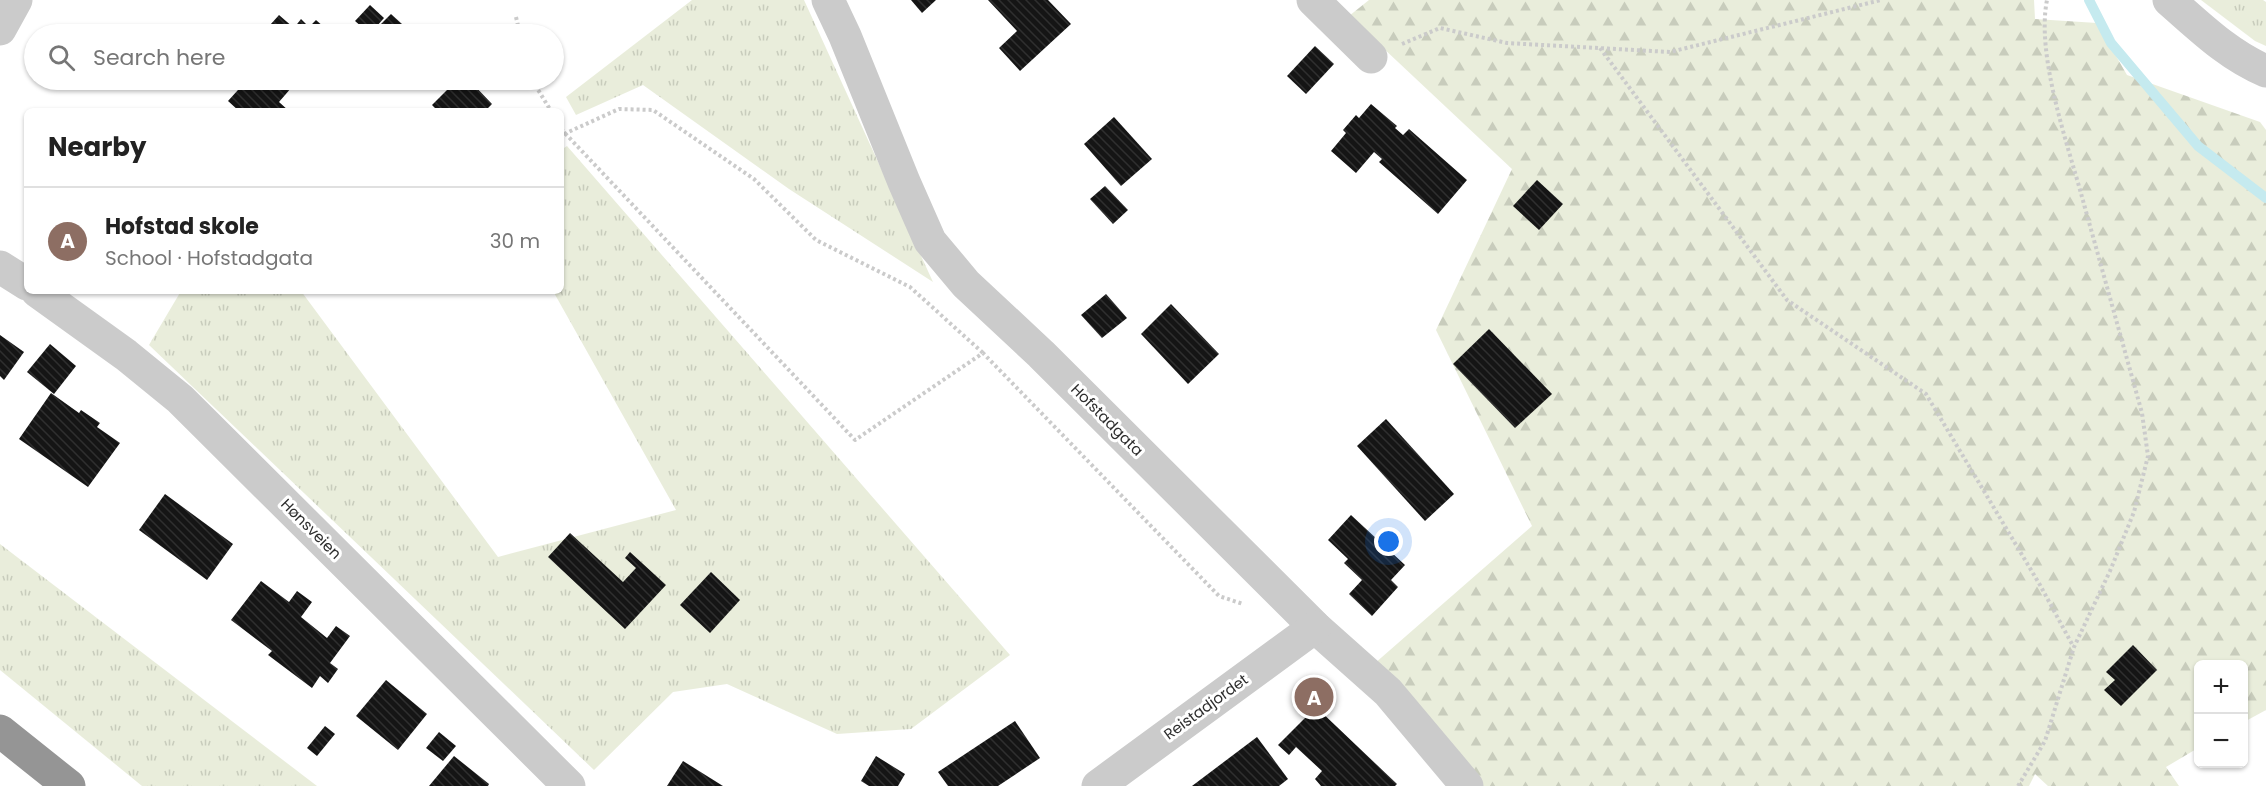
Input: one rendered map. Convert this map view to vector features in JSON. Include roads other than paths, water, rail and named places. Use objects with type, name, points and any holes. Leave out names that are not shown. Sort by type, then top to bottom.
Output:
[{"type":"highway","points":[[0,731],[69,786]]},
{"type":"street","points":[[0,29],[16,0]]},
{"type":"street","name":"Hofstadgata","points":[[828,0],[930,241],[966,284],[1041,354],[1315,627],[1388,692],[1467,786]]},
{"type":"street","points":[[1312,0],[1371,57]]},
{"type":"street","points":[[2169,0],[2223,48],[2249,64],[2266,71]]},
{"type":"street","points":[[0,267],[24,282]]},
{"type":"street","name":"Hønsveien","points":[[41,294],[126,355],[180,399],[569,786]]},
{"type":"street","name":"Reistadjordet","points":[[1098,786],[1315,627]]},
{"type":"waterway","points":[[2089,0],[2111,43],[2198,146],[2266,198]]},
{"type":"place","name":"Hofstad skole","points":[[1314,697]]}]
